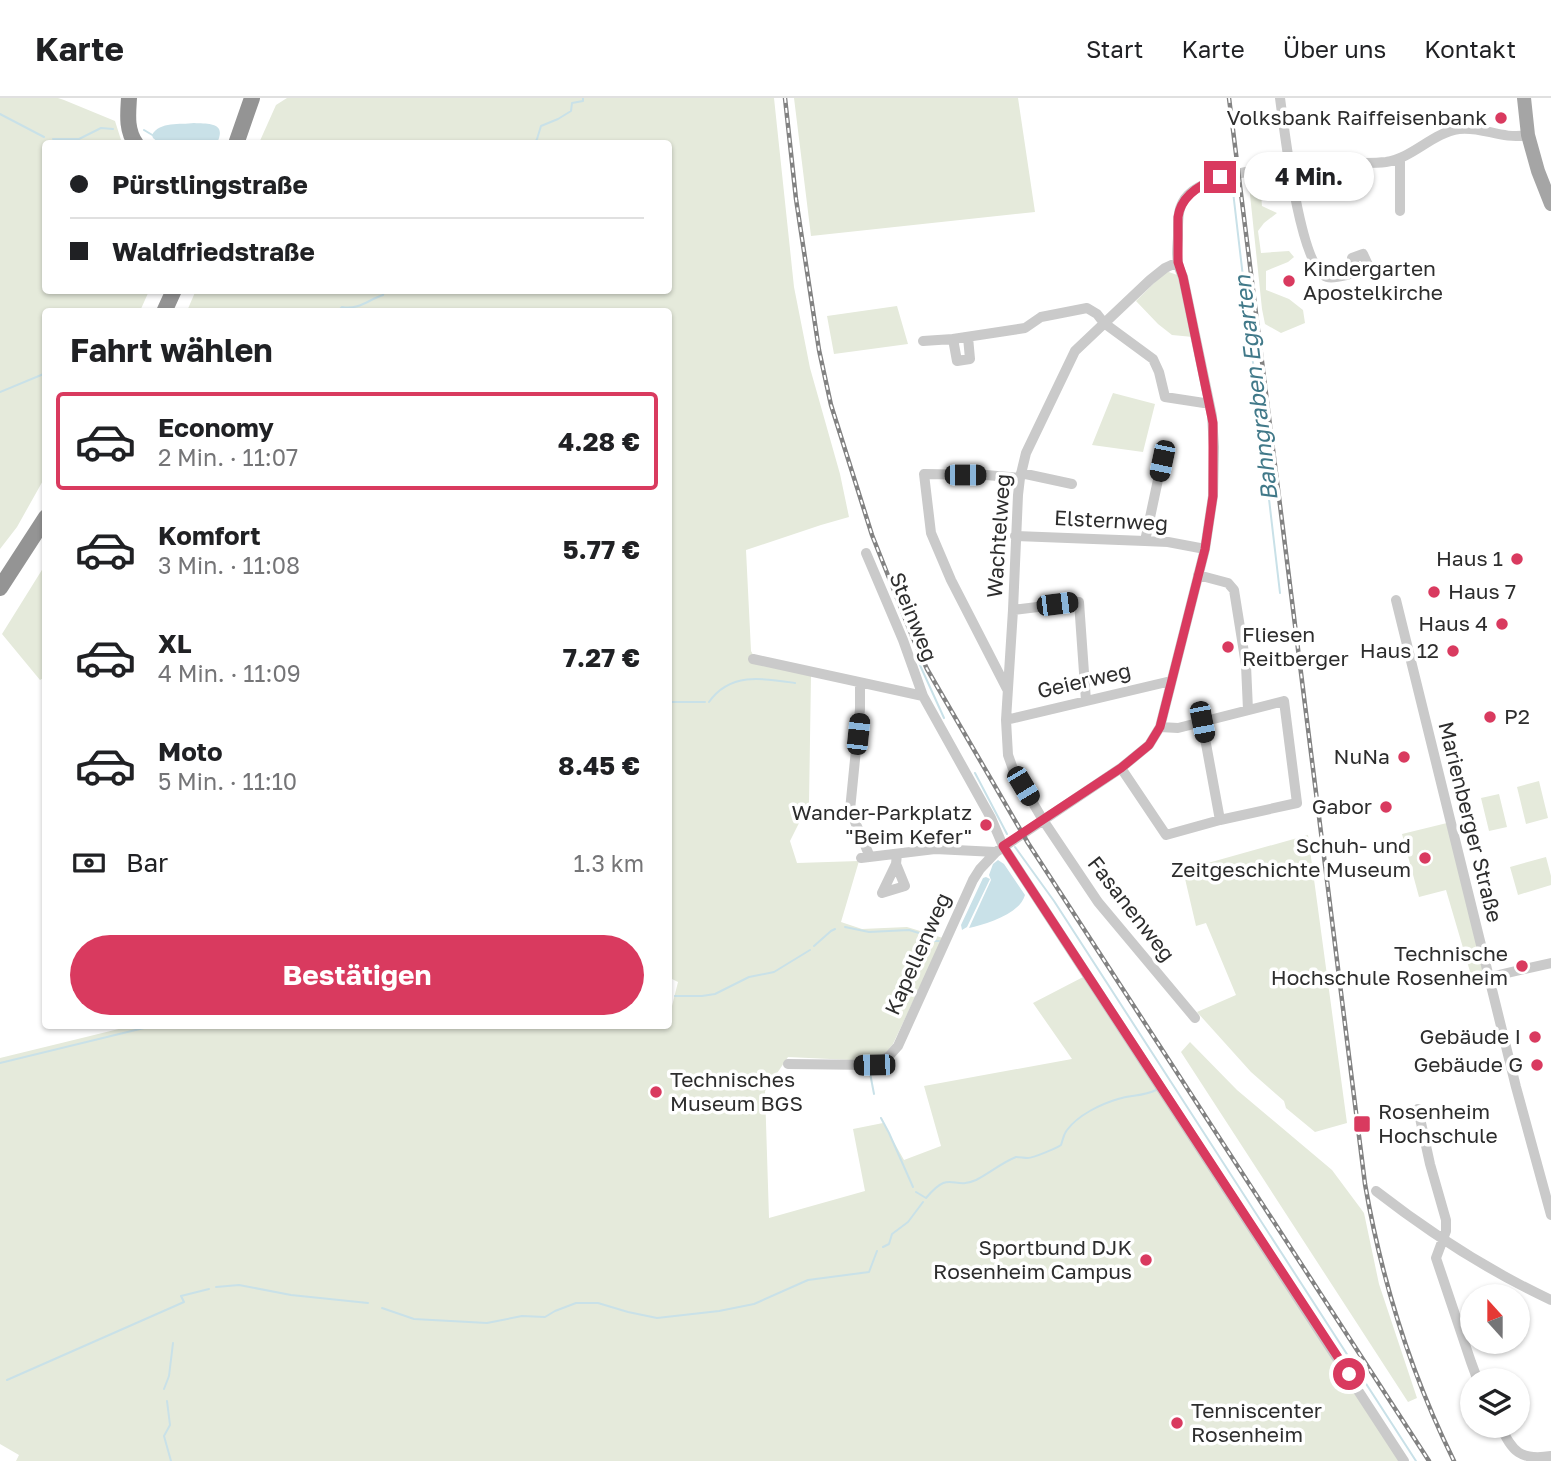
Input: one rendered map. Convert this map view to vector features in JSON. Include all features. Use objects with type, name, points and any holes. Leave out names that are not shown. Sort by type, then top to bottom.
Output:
[{"type":"highway","points":[[129,98],[128,126],[133,140]]},
{"type":"highway","points":[[237,140],[252,98]]},
{"type":"highway","points":[[0,588],[42,523]]},
{"type":"main road","points":[[1524,98],[1528,135],[1551,204]]},
{"type":"street","points":[[1280,98],[1306,244],[1315,267],[1327,277],[1357,271]]},
{"type":"street","points":[[1121,768],[1167,835],[1297,803],[1284,701],[1178,728],[1160,727],[1205,549],[1213,496],[1213,423],[1178,262],[1179,211],[1187,196],[1205,183],[1220,177],[1290,166],[1385,162],[1400,158],[1448,131],[1459,129],[1511,137],[1528,135]]},
{"type":"street","points":[[1400,158],[1400,211]]},
{"type":"street","name":"Wachtelweg","points":[[1043,820],[1013,769],[1008,755],[1006,720],[1020,475],[1026,453],[1075,351],[1150,280],[1178,262]]},
{"type":"street","points":[[923,341],[1025,328],[1041,317],[1087,308],[1097,313],[1104,323],[1153,359],[1166,397],[1209,402]]},
{"type":"street","points":[[953,339],[957,361],[970,359],[968,337]]},
{"type":"street","points":[[1144,541],[1162,461]]},
{"type":"street","points":[[1009,691],[951,580],[930,533],[924,474],[1020,475],[1072,484]]},
{"type":"street","name":"Elsternweg","points":[[1015,536],[1168,542],[1205,549]]},
{"type":"street","name":"Steinweg","points":[[866,553],[903,640],[923,696],[991,818],[1000,849],[1404,1461]]},
{"type":"street","points":[[1198,575],[1228,583],[1234,590],[1246,665],[1248,710]]},
{"type":"street","name":"Marienberger Straße","points":[[1396,600],[1516,1087],[1551,1215]]},
{"type":"street","points":[[1013,610],[1079,602],[1086,701]]},
{"type":"street","points":[[753,659],[923,696]]},
{"type":"street","name":"Geierweg","points":[[1006,720],[1171,681]]},
{"type":"street","points":[[860,683],[850,810],[866,858],[896,859],[935,849],[1000,849]]},
{"type":"street","points":[[1202,722],[1220,820]]},
{"type":"street","name":"Kapellenweg","points":[[788,1064],[874,1065],[889,1056],[904,1033],[969,888],[981,869],[1000,849],[1121,768],[1149,745],[1160,727]]},
{"type":"street","name":"Fasanenweg","points":[[1043,820],[1098,902],[1195,1018]]},
{"type":"street","points":[[1490,977],[1551,964]]},
{"type":"street","points":[[1418,1109],[1446,1220],[1446,1231],[1436,1258],[1473,1368]]},
{"type":"street","points":[[1376,1191],[1442,1239],[1516,1283],[1551,1300]]},
{"type":"street","points":[[1507,1438],[1520,1457],[1539,1460],[1551,1456]]},
{"type":"shaded area","points":[[0,98],[58,98],[115,121],[121,140],[42,140],[42,294],[148,294],[141,308],[42,308],[42,482],[17,527],[0,549]]},
{"type":"shaded area","points":[[287,98],[774,98],[794,287],[810,368],[840,474],[849,517],[746,550],[751,651],[758,664],[811,676],[809,803],[790,841],[797,863],[859,861],[841,922],[862,929],[907,927],[943,938],[893,1044],[886,1052],[872,1061],[788,1057],[765,1091],[769,1218],[865,1191],[853,1129],[883,1123],[904,1160],[941,1146],[924,1086],[1072,1059],[1033,1003],[1087,975],[1404,1461],[16,1461],[19,1455],[0,1444],[0,1058],[119,1029],[672,1029],[672,1006],[678,982],[672,979],[672,308],[188,308],[194,294],[672,294],[672,140],[260,140],[276,105]]},
{"type":"shaded area","points":[[794,98],[1018,98],[1035,212],[811,236]]},
{"type":"shaded area","points":[[1258,181],[1262,206],[1277,213],[1258,231],[1261,253],[1289,251],[1294,257],[1266,271],[1266,290],[1289,299],[1303,310],[1305,323],[1281,333],[1265,324],[1262,309],[1249,185]]},
{"type":"shaded area","points":[[1166,271],[1180,276],[1193,337],[1172,335],[1136,301]]},
{"type":"shaded area","points":[[897,306],[908,344],[834,354],[827,316]]},
{"type":"shaded area","points":[[1113,393],[1155,404],[1143,452],[1092,445]]},
{"type":"shaded area","points":[[42,570],[42,679],[40,680],[2,634]]},
{"type":"shaded area","points":[[1539,781],[1548,818],[1526,824],[1517,787]]},
{"type":"shaded area","points":[[1499,794],[1507,827],[1489,831],[1481,798]]},
{"type":"shaded area","points":[[1447,823],[1484,972],[1471,975],[1446,890],[1419,897],[1402,834]]},
{"type":"shaded area","points":[[1308,835],[1347,1123],[1315,1132],[1286,1108],[1284,1101],[1251,1072],[1197,1012],[1236,995],[1206,923],[1196,926],[1183,870]]},
{"type":"shaded area","points":[[1546,857],[1551,885],[1518,895],[1510,867]]},
{"type":"shaded area","points":[[1190,1042],[1237,1090],[1332,1170],[1364,1213],[1379,1284],[1417,1398],[1408,1402],[1181,1052]]},
{"type":"water","points":[[211,124],[220,131],[218,140],[153,138],[152,135],[160,128],[171,125]]},
{"type":"water","points":[[998,860],[1004,864],[1025,895],[1017,908],[1010,913],[969,928],[991,880],[989,875],[993,864]]},
{"type":"water","points":[[983,878],[990,879],[967,927],[962,930],[961,925]]},
{"type":"waterway","points":[[536,140],[541,126],[571,111],[572,103],[583,101],[583,98]]},
{"type":"waterway","points":[[0,114],[44,137]]},
{"type":"waterway","points":[[53,139],[79,139],[101,128],[113,129]]},
{"type":"waterway","points":[[144,130],[154,136]]},
{"type":"waterway","points":[[1246,181],[1286,176]]},
{"type":"waterway","name":"Bahngraben Egarten","points":[[1232,183],[1280,593]]},
{"type":"waterway","points":[[348,308],[383,294]]},
{"type":"waterway","points":[[341,308],[348,308]]},
{"type":"waterway","points":[[0,392],[42,375]]},
{"type":"waterway","points":[[919,663],[944,718]]},
{"type":"waterway","points":[[709,702],[717,692],[737,681],[759,679],[795,683]]},
{"type":"waterway","points":[[672,702],[705,702]]},
{"type":"waterway","points":[[975,773],[1007,834]]},
{"type":"waterway","points":[[1015,847],[1054,901],[1416,1461]]},
{"type":"waterway","points":[[845,927],[869,932],[909,930],[939,941]]},
{"type":"waterway","points":[[814,946],[835,929]]},
{"type":"waterway","points":[[675,996],[715,994],[749,977],[774,972],[810,950]]},
{"type":"waterway","points":[[0,1063],[140,1029]]},
{"type":"waterway","points":[[870,1073],[874,1094]]},
{"type":"waterway","points":[[916,1192],[926,1198],[946,1182],[968,1183],[1016,1157],[1031,1158],[1050,1150],[1061,1145],[1067,1130],[1090,1111],[1118,1099],[1156,1090]]},
{"type":"waterway","points":[[881,1118],[913,1187]]},
{"type":"waterway","points":[[883,1247],[889,1244],[892,1234],[908,1222],[923,1202]]},
{"type":"waterway","points":[[382,1308],[414,1319],[487,1323],[522,1316],[545,1317],[576,1303],[598,1303],[657,1318],[719,1311],[754,1304],[808,1280],[869,1272],[877,1251]]},
{"type":"waterway","points":[[216,1287],[239,1285],[291,1295],[368,1303]]},
{"type":"waterway","points":[[7,1380],[184,1302],[181,1296],[209,1289]]},
{"type":"waterway","points":[[164,1389],[169,1376],[173,1343]]},
{"type":"waterway","points":[[167,1401],[170,1425],[164,1436],[171,1461]]},
{"type":"railway","points":[[785,98],[796,199],[819,350],[831,405],[872,535],[927,669],[1028,843],[1429,1461]]},
{"type":"railway","points":[[1229,98],[1365,1184],[1380,1256],[1399,1326],[1424,1394],[1454,1461]]},
{"type":"place","name":"Volksbank Raiffeisenbank","points":[[1501,118]]},
{"type":"place","name":"Kindergarten Apostelkirche","points":[[1289,281]]},
{"type":"place","name":"Haus 1","points":[[1517,559]]},
{"type":"place","name":"Haus 7","points":[[1434,592]]},
{"type":"place","name":"Haus 4","points":[[1502,624]]},
{"type":"place","name":"Fliesen Reitberger","points":[[1228,647]]},
{"type":"place","name":"Haus 12","points":[[1453,651]]},
{"type":"place","name":"P2","points":[[1490,717]]},
{"type":"place","name":"NuNa","points":[[1404,757]]},
{"type":"place","name":"Gabor","points":[[1386,807]]},
{"type":"place","name":"Wander-Parkplatz \"Beim Kefer\"","points":[[986,825]]},
{"type":"place","name":"Schuh- und Zeitgeschichte Museum","points":[[1425,858]]},
{"type":"place","name":"Technische Hochschule Rosenheim","points":[[1522,966]]},
{"type":"place","name":"Gebäude I","points":[[1535,1037]]},
{"type":"place","name":"Gebäude G","points":[[1537,1065]]},
{"type":"place","name":"Technisches Museum BGS","points":[[656,1092]]},
{"type":"place","name":"Rosenheim Hochschule","points":[[1362,1124]]},
{"type":"place","name":"Sportbund DJK Rosenheim Campus","points":[[1146,1260]]},
{"type":"place","name":"Tenniscenter Rosenheim","points":[[1177,1423]]},
{"type":"route","points":[[1220,177],[1205,183],[1187,196],[1178,217],[1178,262],[1213,423],[1213,496],[1205,549],[1160,727],[1149,745],[1121,768],[1003,846],[1349,1374]]}]
